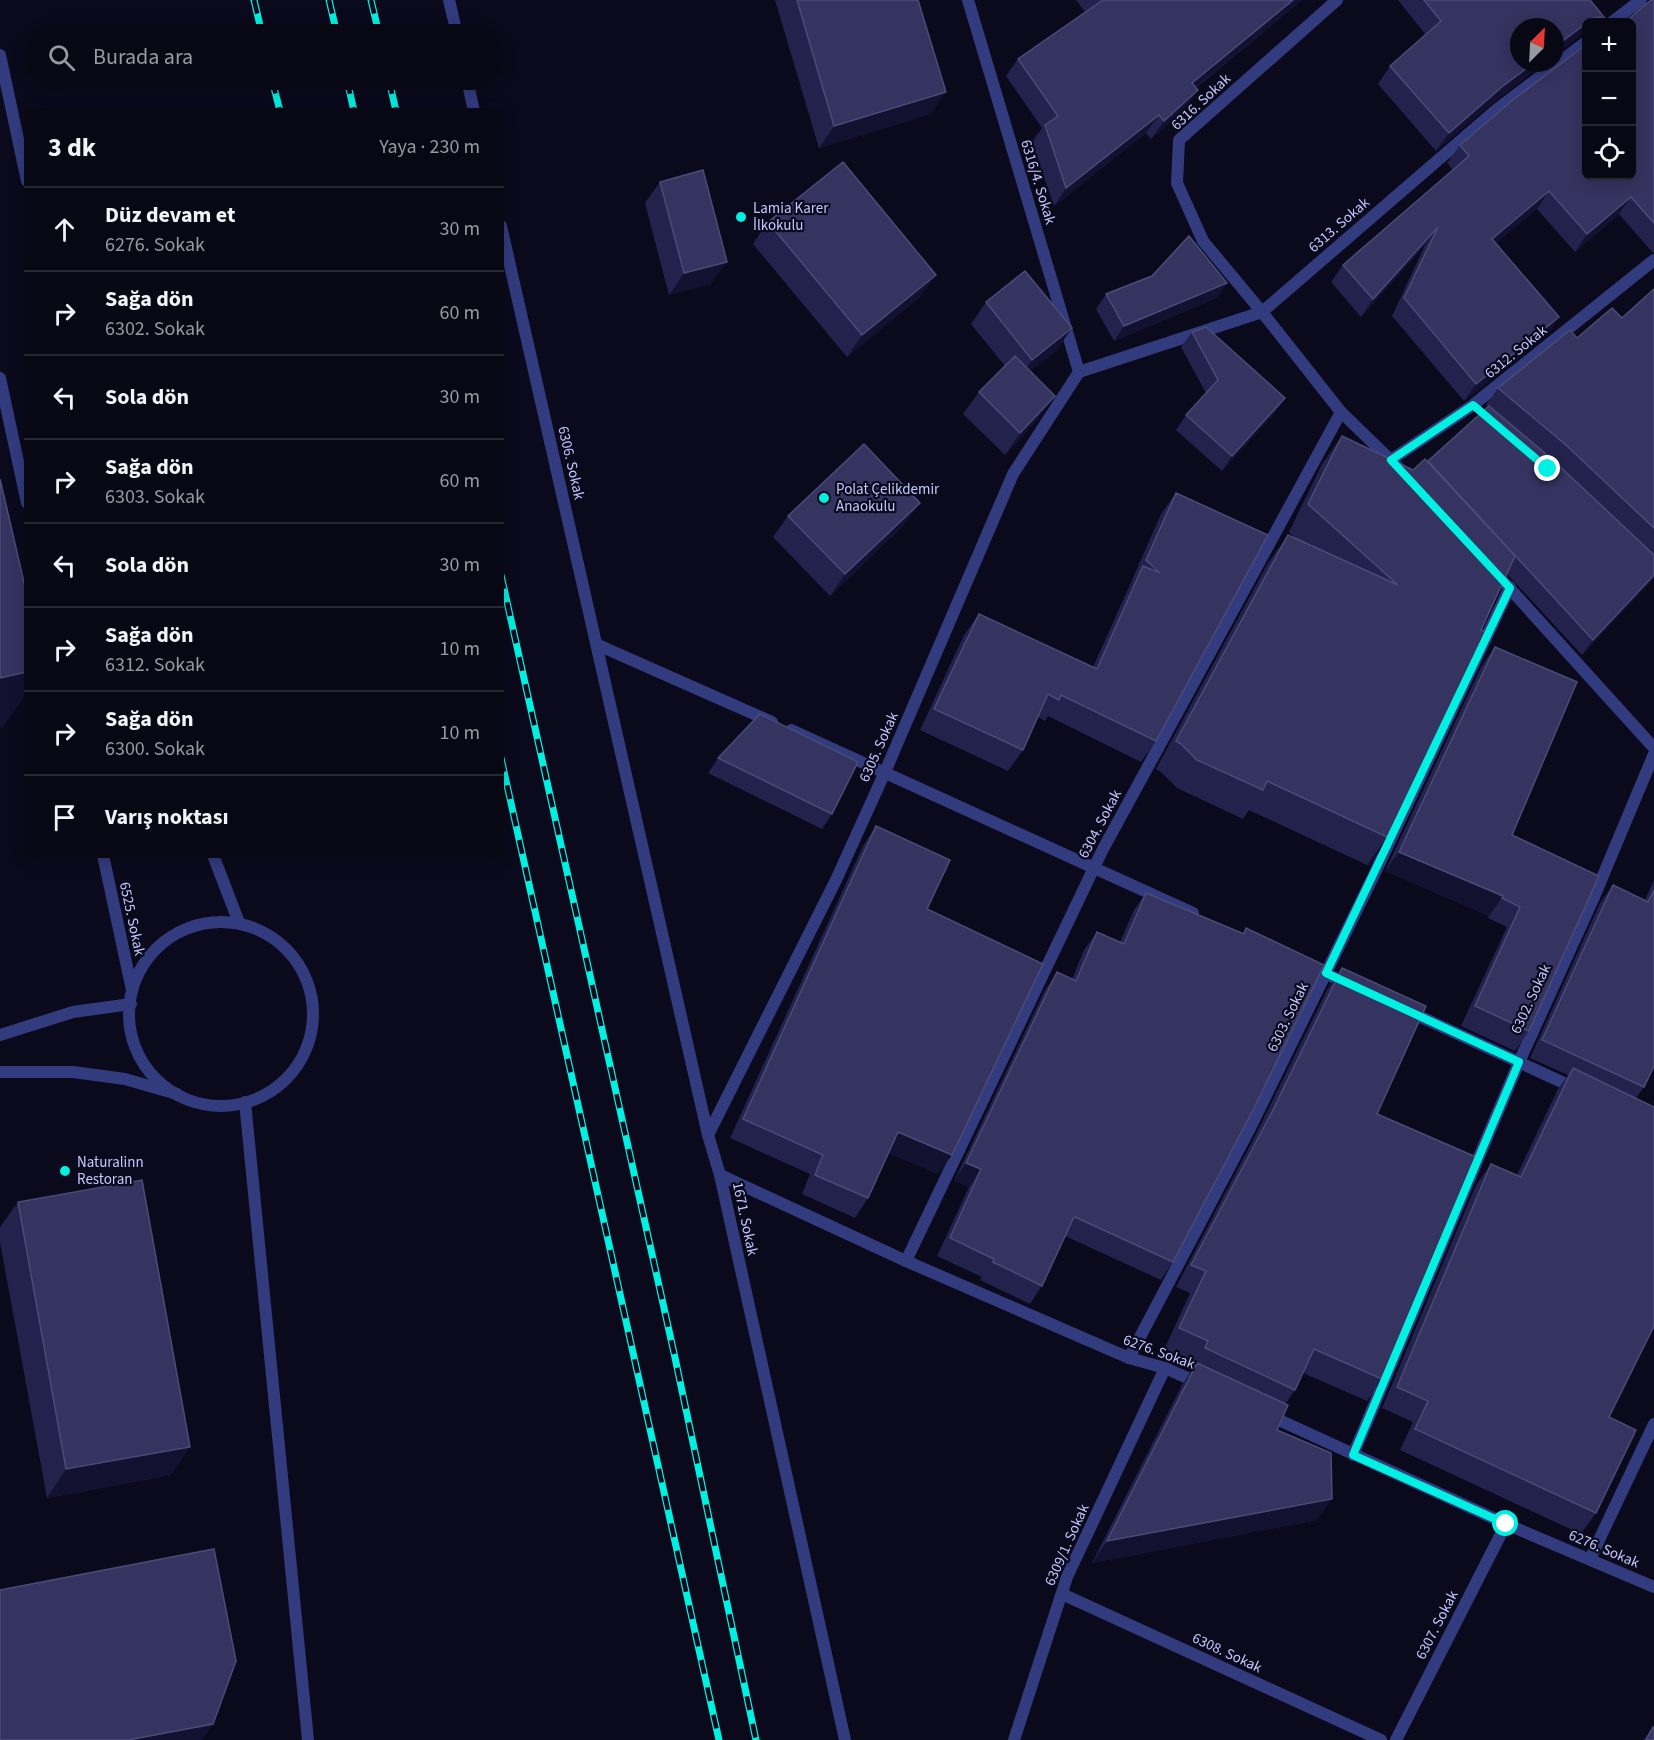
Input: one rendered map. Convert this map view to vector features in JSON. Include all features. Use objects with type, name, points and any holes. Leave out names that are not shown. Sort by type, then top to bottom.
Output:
[{"type":"street","points":[[449,0],[455,24]]},
{"type":"street","name":"6316/4. Sokak","points":[[968,0],[1079,372]]},
{"type":"street","name":"6316. Sokak","points":[[1336,0],[1179,140],[1177,183],[1203,241],[1341,412],[1415,485]]},
{"type":"street","points":[[1617,18],[1641,0]]},
{"type":"street","name":"6313. Sokak","points":[[1079,372],[1262,312],[1496,110],[1582,46]]},
{"type":"street","points":[[0,55],[24,167]]},
{"type":"street","points":[[469,90],[473,108]]},
{"type":"street","name":"6306. Sokak","points":[[504,239],[612,706]]},
{"type":"street","name":"6312. Sokak","points":[[1391,460],[1477,409],[1654,260]]},
{"type":"street","name":"6305. Sokak","points":[[708,1135],[836,880],[1014,474],[1079,372]]},
{"type":"street","points":[[0,378],[24,489]]},
{"type":"street","name":"6304. Sokak","points":[[906,1261],[1094,868],[1341,412]]},
{"type":"street","points":[[1486,562],[1654,748]]},
{"type":"street","name":"6303. Sokak","points":[[1129,1358],[1249,1130],[1510,588]]},
{"type":"street","points":[[598,645],[885,772],[1199,916]]},
{"type":"street","name":"1671. Sokak","points":[[612,706],[708,1135],[720,1174],[844,1740]]},
{"type":"street","name":"6302. Sokak","points":[[1353,1455],[1519,1062],[1594,897],[1654,754]]},
{"type":"street","name":"6525. Sokak","points":[[104,858],[132,990]]},
{"type":"street","points":[[214,858],[238,920]]},
{"type":"street","points":[[0,1072],[73,1072],[125,1079],[203,1104],[232,1105],[260,1098],[284,1082],[301,1059],[312,1032],[313,1003],[305,975],[288,951],[265,933],[238,920],[210,923],[184,930],[161,944],[143,965],[132,990],[130,1033],[136,1050],[153,1076],[177,1094]]},
{"type":"street","points":[[1294,959],[1358,988]]},
{"type":"street","points":[[0,1035],[73,1012],[131,1004]]},
{"type":"street","points":[[1401,1008],[1592,1096]]},
{"type":"street","points":[[245,1102],[308,1740]]},
{"type":"street","name":"6276. Sokak","points":[[720,1174],[906,1261],[1129,1358],[1165,1368],[1217,1392]]},
{"type":"street","name":"6309/1. Sokak","points":[[1014,1740],[1067,1577],[1165,1368]]},
{"type":"street","name":"6276. Sokak","points":[[1259,1411],[1506,1524],[1654,1587]]},
{"type":"street","points":[[1590,1559],[1654,1424]]},
{"type":"street","name":"6307. Sokak","points":[[1396,1740],[1506,1524]]},
{"type":"street","name":"6308. Sokak","points":[[1062,1594],[1381,1740]]},
{"type":"building","points":[[797,0],[918,0],[946,92],[834,126]]},
{"type":"building","points":[[1103,0],[1293,0],[1192,83],[1198,90],[1164,121],[1159,115],[1066,188],[1045,125],[1058,116],[1018,59]]},
{"type":"building","points":[[1424,0],[1590,0],[1605,18],[1582,18],[1582,26],[1564,40],[1564,18],[1510,18],[1510,72],[1522,72],[1449,133],[1390,66],[1441,21]]},
{"type":"building","points":[[1654,0],[1654,223],[1631,197],[1587,234],[1549,191],[1492,239],[1559,317],[1476,384],[1404,298],[1438,227],[1373,299],[1343,265],[1469,156],[1460,145],[1550,72],[1564,72],[1564,61],[1582,48],[1582,180],[1636,180],[1636,18],[1630,18]]},
{"type":"building","points":[[843,162],[936,275],[862,335],[768,222]]},
{"type":"building","points":[[703,170],[727,262],[684,273],[660,182]]},
{"type":"building","points":[[1189,236],[1227,283],[1124,326],[1106,294],[1152,276]]},
{"type":"building","points":[[1025,271],[1072,328],[1032,360],[986,302]]},
{"type":"building","points":[[1654,289],[1654,528],[1566,445],[1498,388],[1570,330],[1577,338],[1612,308],[1622,318]]},
{"type":"building","points":[[1206,327],[1285,398],[1232,456],[1186,415],[1218,380],[1192,332]]},
{"type":"building","points":[[1015,356],[1055,396],[1020,433],[979,392]]},
{"type":"building","points":[[1489,406],[1553,460],[1654,555],[1654,575],[1593,640],[1428,461]]},
{"type":"building","points":[[1342,436],[1413,470],[1425,459],[1515,556],[1481,630],[1486,632],[1389,837],[1267,781],[1263,790],[1197,760],[1176,741],[1288,535],[1398,585],[1308,504]]},
{"type":"building","points":[[864,444],[920,503],[845,574],[788,516]]},
{"type":"building","points":[[0,479],[24,582],[24,673],[0,678]]},
{"type":"building","points":[[1176,493],[1268,535],[1156,741],[1061,695],[1059,700],[1048,694],[1023,750],[934,709],[979,614],[1097,669],[1143,566],[1160,573],[1146,560]]},
{"type":"building","points":[[1495,647],[1577,682],[1512,835],[1599,876],[1529,1031],[1475,1006],[1520,907],[1502,898],[1503,896],[1399,852]]},
{"type":"building","points":[[760,714],[858,762],[832,814],[718,758]]},
{"type":"building","points":[[876,826],[950,860],[927,909],[1043,964],[952,1155],[898,1132],[868,1198],[815,1175],[823,1155],[743,1119]]},
{"type":"building","points":[[1613,885],[1648,902],[1654,890],[1654,1066],[1644,1087],[1542,1040]]},
{"type":"building","points":[[1146,893],[1244,934],[1246,928],[1324,965],[1254,1108],[1173,1262],[1075,1217],[1042,1286],[950,1238],[981,1169],[966,1163],[1057,972],[1076,981],[1097,932],[1124,944]]},
{"type":"building","points":[[1342,968],[1426,1006],[1377,1114],[1476,1157],[1382,1379],[1314,1349],[1295,1390],[1205,1348],[1208,1341],[1179,1328],[1206,1271],[1191,1265],[1272,1112]]},
{"type":"building","points":[[1573,1068],[1654,1107],[1654,1326],[1609,1417],[1636,1430],[1596,1513],[1415,1429],[1428,1401],[1397,1387],[1491,1164],[1521,1177]]},
{"type":"building","points":[[142,1180],[190,1447],[66,1469],[18,1202]]},
{"type":"building","points":[[1197,1363],[1288,1405],[1277,1430],[1331,1453],[1332,1499],[1107,1541]]},
{"type":"building","points":[[214,1549],[236,1661],[213,1724],[128,1740],[0,1740],[0,1590]]},
{"type":"building","points":[[1653,1727],[1654,1740],[1646,1740]]},
{"type":"railway","points":[[254,0],[260,24]]},
{"type":"railway","points":[[329,0],[335,24]]},
{"type":"railway","points":[[371,0],[377,24]]},
{"type":"railway","points":[[275,90],[279,108]]},
{"type":"railway","points":[[349,90],[353,108]]},
{"type":"railway","points":[[391,90],[395,108]]},
{"type":"railway","points":[[504,588],[674,1353],[756,1740]]},
{"type":"railway","points":[[504,772],[719,1740]]},
{"type":"place","name":"Lamia Karer İlkokulu","points":[[741,217]]},
{"type":"place","name":"Polat Çelikdemir Anaokulu","points":[[824,498]]},
{"type":"place","name":"Naturalinn Restoran","points":[[65,1171]]},
{"type":"route","points":[[1506,1524],[1353,1455],[1519,1062],[1326,973],[1510,588],[1391,460],[1473,405],[1548,469]]}]
